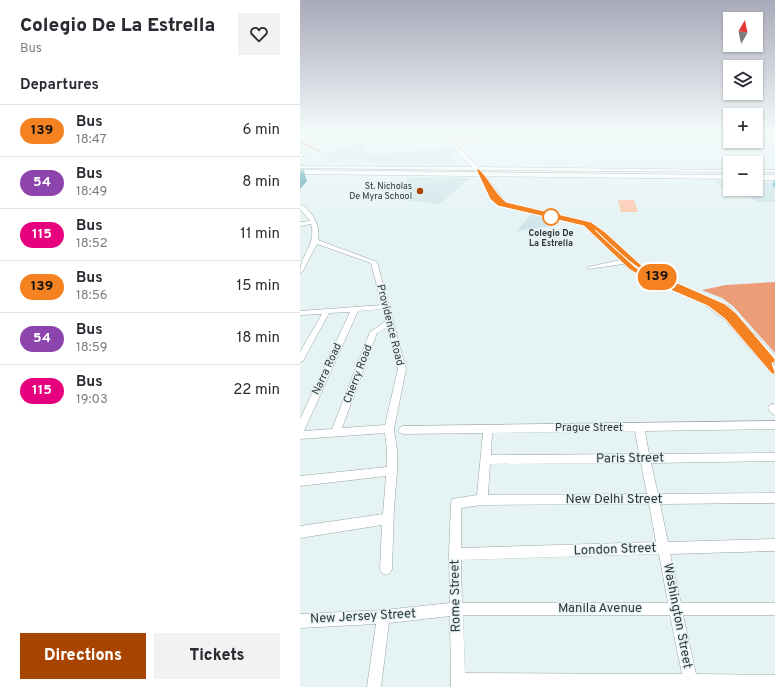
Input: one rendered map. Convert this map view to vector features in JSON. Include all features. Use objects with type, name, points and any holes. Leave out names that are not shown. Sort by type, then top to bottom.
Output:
[{"type":"main road","points":[[300,168],[479,173]]},
{"type":"main road","points":[[300,173],[723,172]]},
{"type":"main road","points":[[763,172],[775,172]]},
{"type":"main road","points":[[589,173],[723,178]]},
{"type":"main road","points":[[763,178],[775,178]]},
{"type":"street","points":[[470,162],[504,204],[589,223],[603,234],[628,261],[647,278],[710,304],[719,310],[728,317],[775,372]]},
{"type":"street","points":[[479,173],[723,172]]},
{"type":"street","points":[[479,173],[723,178]]},
{"type":"street","points":[[300,206],[317,227],[316,241],[300,271]]},
{"type":"street","points":[[300,224],[313,222]]},
{"type":"street","name":"Providence Road","points":[[316,241],[374,262],[402,369],[389,429],[391,436],[392,471],[386,569]]},
{"type":"street","points":[[590,268],[628,261],[652,275],[726,308],[775,361]]},
{"type":"street","points":[[300,313],[385,307]]},
{"type":"street","name":"Narra Road","points":[[300,429],[355,309]]},
{"type":"street","points":[[300,359],[327,311]]},
{"type":"street","name":"Cherry Road","points":[[335,433],[374,332],[389,322]]},
{"type":"street","name":"Prague Street","points":[[403,430],[775,425]]},
{"type":"street","name":"Washington Street","points":[[639,427],[691,684]]},
{"type":"street","points":[[482,500],[488,428]]},
{"type":"street","points":[[300,435],[389,429]]},
{"type":"street","name":"Paris Street","points":[[485,460],[775,457]]},
{"type":"street","points":[[300,482],[392,471]]},
{"type":"street","name":"New Delhi Street","points":[[455,505],[458,502],[482,500],[775,498]]},
{"type":"street","name":"Rome Street","points":[[455,505],[458,684]]},
{"type":"street","points":[[300,532],[388,519]]},
{"type":"street","name":"London Street","points":[[455,554],[775,545]]},
{"type":"street","name":"Manila Avenue","points":[[426,614],[456,609],[775,609]]},
{"type":"street","name":"New Jersey Street","points":[[300,621],[426,614]]},
{"type":"street","points":[[374,687],[383,617]]},
{"type":"street","points":[[458,684],[753,684],[775,682]]},
{"type":"shaded area","points":[[406,162],[414,162],[410,165],[405,164]]},
{"type":"shaded area","points":[[422,162],[456,163],[427,163],[423,165]]},
{"type":"shaded area","points":[[408,177],[471,178],[439,204],[397,199]]},
{"type":"shaded area","points":[[715,181],[723,181],[723,188]]},
{"type":"shaded area","points":[[763,182],[775,182],[775,202],[758,202],[748,196],[763,196]]},
{"type":"shaded area","points":[[618,200],[634,200],[638,212],[621,212]]},
{"type":"shaded area","name":"Colegio De La Estrella","points":[[531,214],[555,219],[549,226],[517,231]]},
{"type":"shaded area","points":[[775,282],[775,353],[733,306],[722,298],[702,290],[726,285]]},
{"type":"bus line","name":"139","points":[[775,361],[734,314],[722,305],[652,275],[637,265],[589,223],[582,220],[504,204],[497,197],[482,174],[477,170],[492,199],[500,205],[586,224],[598,234],[631,268],[647,278],[710,304],[719,310],[728,317],[775,372]]},
{"type":"place","name":"St. Nicholas De Myra School","points":[[420,191]]},
{"type":"place","name":"Colegio De La Estrella","points":[[551,217]]}]
